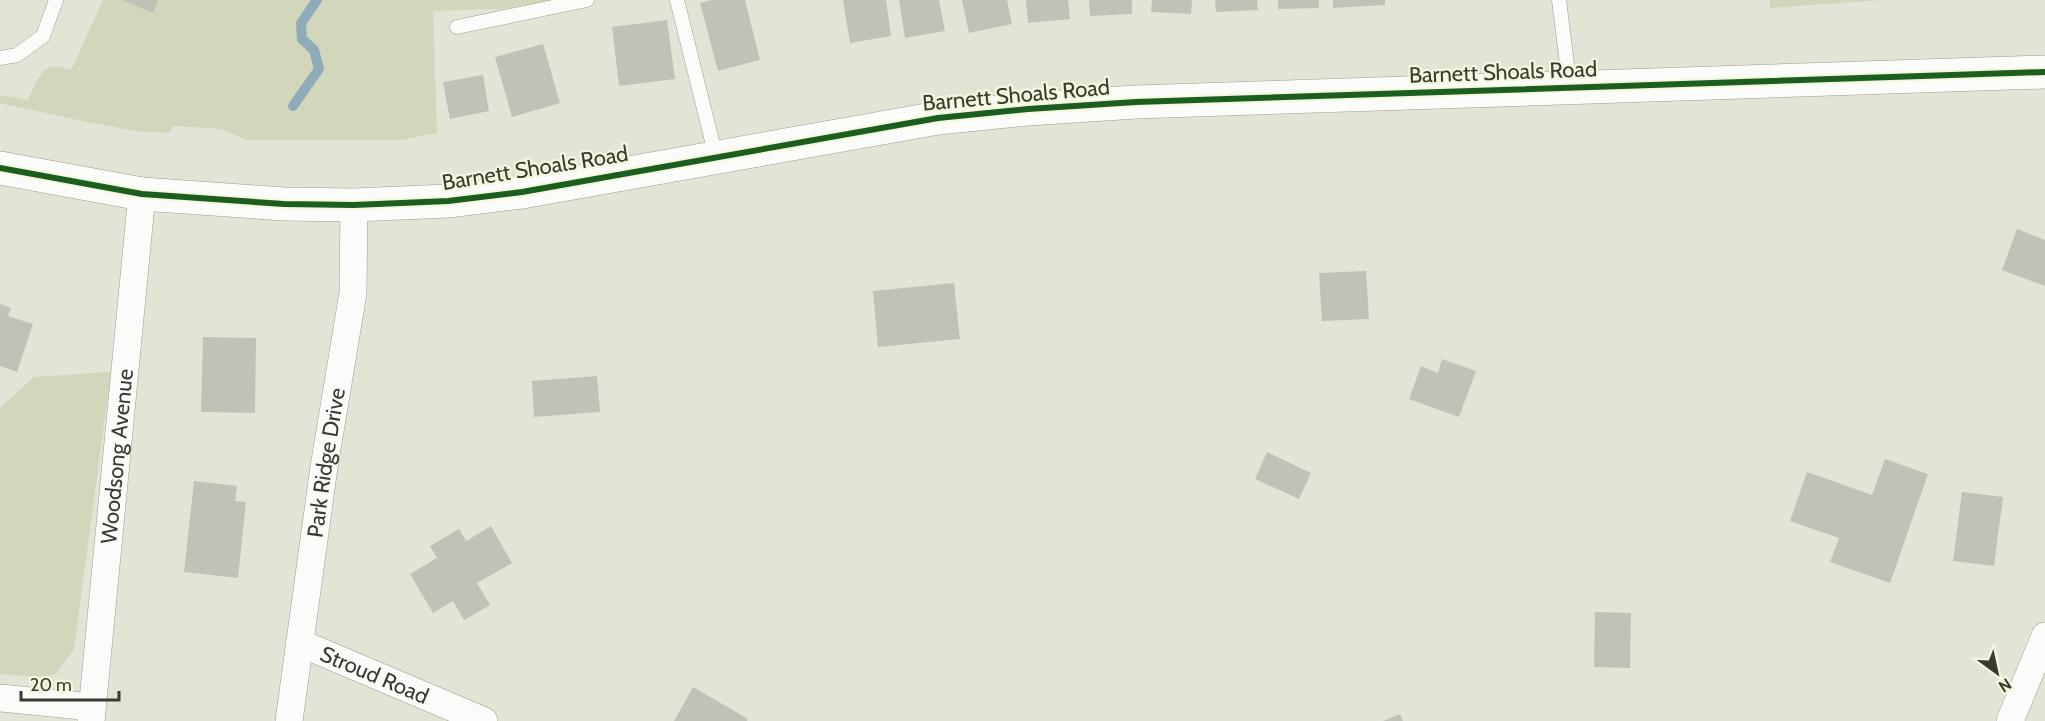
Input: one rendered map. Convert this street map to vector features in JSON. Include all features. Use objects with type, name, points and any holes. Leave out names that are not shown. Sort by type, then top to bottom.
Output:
[{"type":"main road","name":"Barnett Shoals Road","points":[[0,168],[142,194],[284,204],[354,205],[448,201],[522,192],[938,118],[1028,109],[1136,102],[2045,72]]},
{"type":"street","name":"Woodsong Avenue","points":[[91,714],[142,194]]},
{"type":"street","name":"Park Ridge Drive","points":[[289,721],[323,476],[353,293],[354,205]]},
{"type":"street","points":[[2010,721],[2045,636]]},
{"type":"street","name":"Stroud Road","points":[[300,644],[484,721]]},
{"type":"street","points":[[0,698],[91,714]]},
{"type":"lane","points":[[0,58],[17,55],[43,36],[56,0]]},
{"type":"lane","points":[[457,27],[586,0]]},
{"type":"lane","points":[[677,0],[716,157]]},
{"type":"lane","points":[[1559,0],[1570,88]]},
{"type":"green space","points":[[103,0],[554,0],[500,9],[433,11],[437,133],[400,140],[246,140],[222,129],[174,126],[168,133],[136,131],[0,103],[0,95],[28,100],[39,78],[48,68],[62,67],[71,70]]},
{"type":"green space","points":[[1770,0],[1882,0],[1770,8]]},
{"type":"green space","points":[[111,372],[74,649],[56,674],[43,677],[0,674],[0,408],[34,377]]},
{"type":"building","points":[[122,0],[158,0],[153,13]]},
{"type":"building","points":[[711,0],[745,0],[760,60],[718,71],[700,3]]},
{"type":"building","points":[[843,0],[886,0],[891,36],[850,43]]},
{"type":"building","points":[[899,0],[939,0],[945,31],[905,38]]},
{"type":"building","points":[[962,0],[1007,0],[1012,24],[969,33]]},
{"type":"building","points":[[1026,0],[1068,0],[1070,19],[1028,23]]},
{"type":"building","points":[[1089,0],[1132,0],[1132,14],[1090,16]]},
{"type":"building","points":[[1152,0],[1192,0],[1191,14],[1151,12]]},
{"type":"building","points":[[1215,0],[1257,0],[1258,10],[1216,12]]},
{"type":"building","points":[[1278,0],[1319,0],[1319,8],[1278,9]]},
{"type":"building","points":[[1333,0],[1385,0],[1385,5],[1333,8]]},
{"type":"building","points":[[667,20],[675,79],[619,86],[612,27]]},
{"type":"building","points":[[543,44],[560,103],[512,117],[495,57]]},
{"type":"building","points":[[483,75],[489,111],[450,119],[443,82]]},
{"type":"building","points":[[2017,229],[2045,240],[2045,286],[2002,270]]},
{"type":"building","points":[[1366,271],[1369,319],[1322,321],[1319,273]]},
{"type":"building","points":[[954,283],[960,339],[878,347],[873,291]]},
{"type":"building","points":[[0,304],[11,308],[8,316],[33,324],[17,372],[0,366]]},
{"type":"building","points":[[203,337],[256,338],[255,413],[201,412]]},
{"type":"building","points":[[1442,359],[1476,371],[1459,417],[1409,399],[1421,366],[1438,373]]},
{"type":"building","points":[[597,376],[600,412],[534,417],[532,381]]},
{"type":"building","points":[[1267,452],[1311,473],[1299,499],[1255,479]]},
{"type":"building","points":[[1885,459],[1928,474],[1890,583],[1830,562],[1839,538],[1790,521],[1807,472],[1872,495]]},
{"type":"building","points":[[194,481],[237,486],[235,501],[246,502],[238,578],[184,572]]},
{"type":"building","points":[[1962,492],[2003,497],[1994,566],[1953,561]]},
{"type":"building","points":[[491,526],[512,563],[477,583],[490,605],[464,620],[453,601],[433,613],[410,574],[437,558],[430,546],[459,529],[466,541]]},
{"type":"building","points":[[1595,612],[1631,613],[1630,668],[1594,667]]},
{"type":"building","points":[[693,687],[748,719],[747,721],[674,721]]},
{"type":"building","points":[[1400,714],[1403,721],[1383,721]]},
{"type":"waterway","points":[[293,106],[319,69],[314,50],[302,39],[301,23],[317,0]]},
{"type":"cycle path","points":[[0,168],[142,194],[284,204],[354,205],[448,201],[522,192],[938,118],[1028,109],[1136,102],[2045,72]]}]
